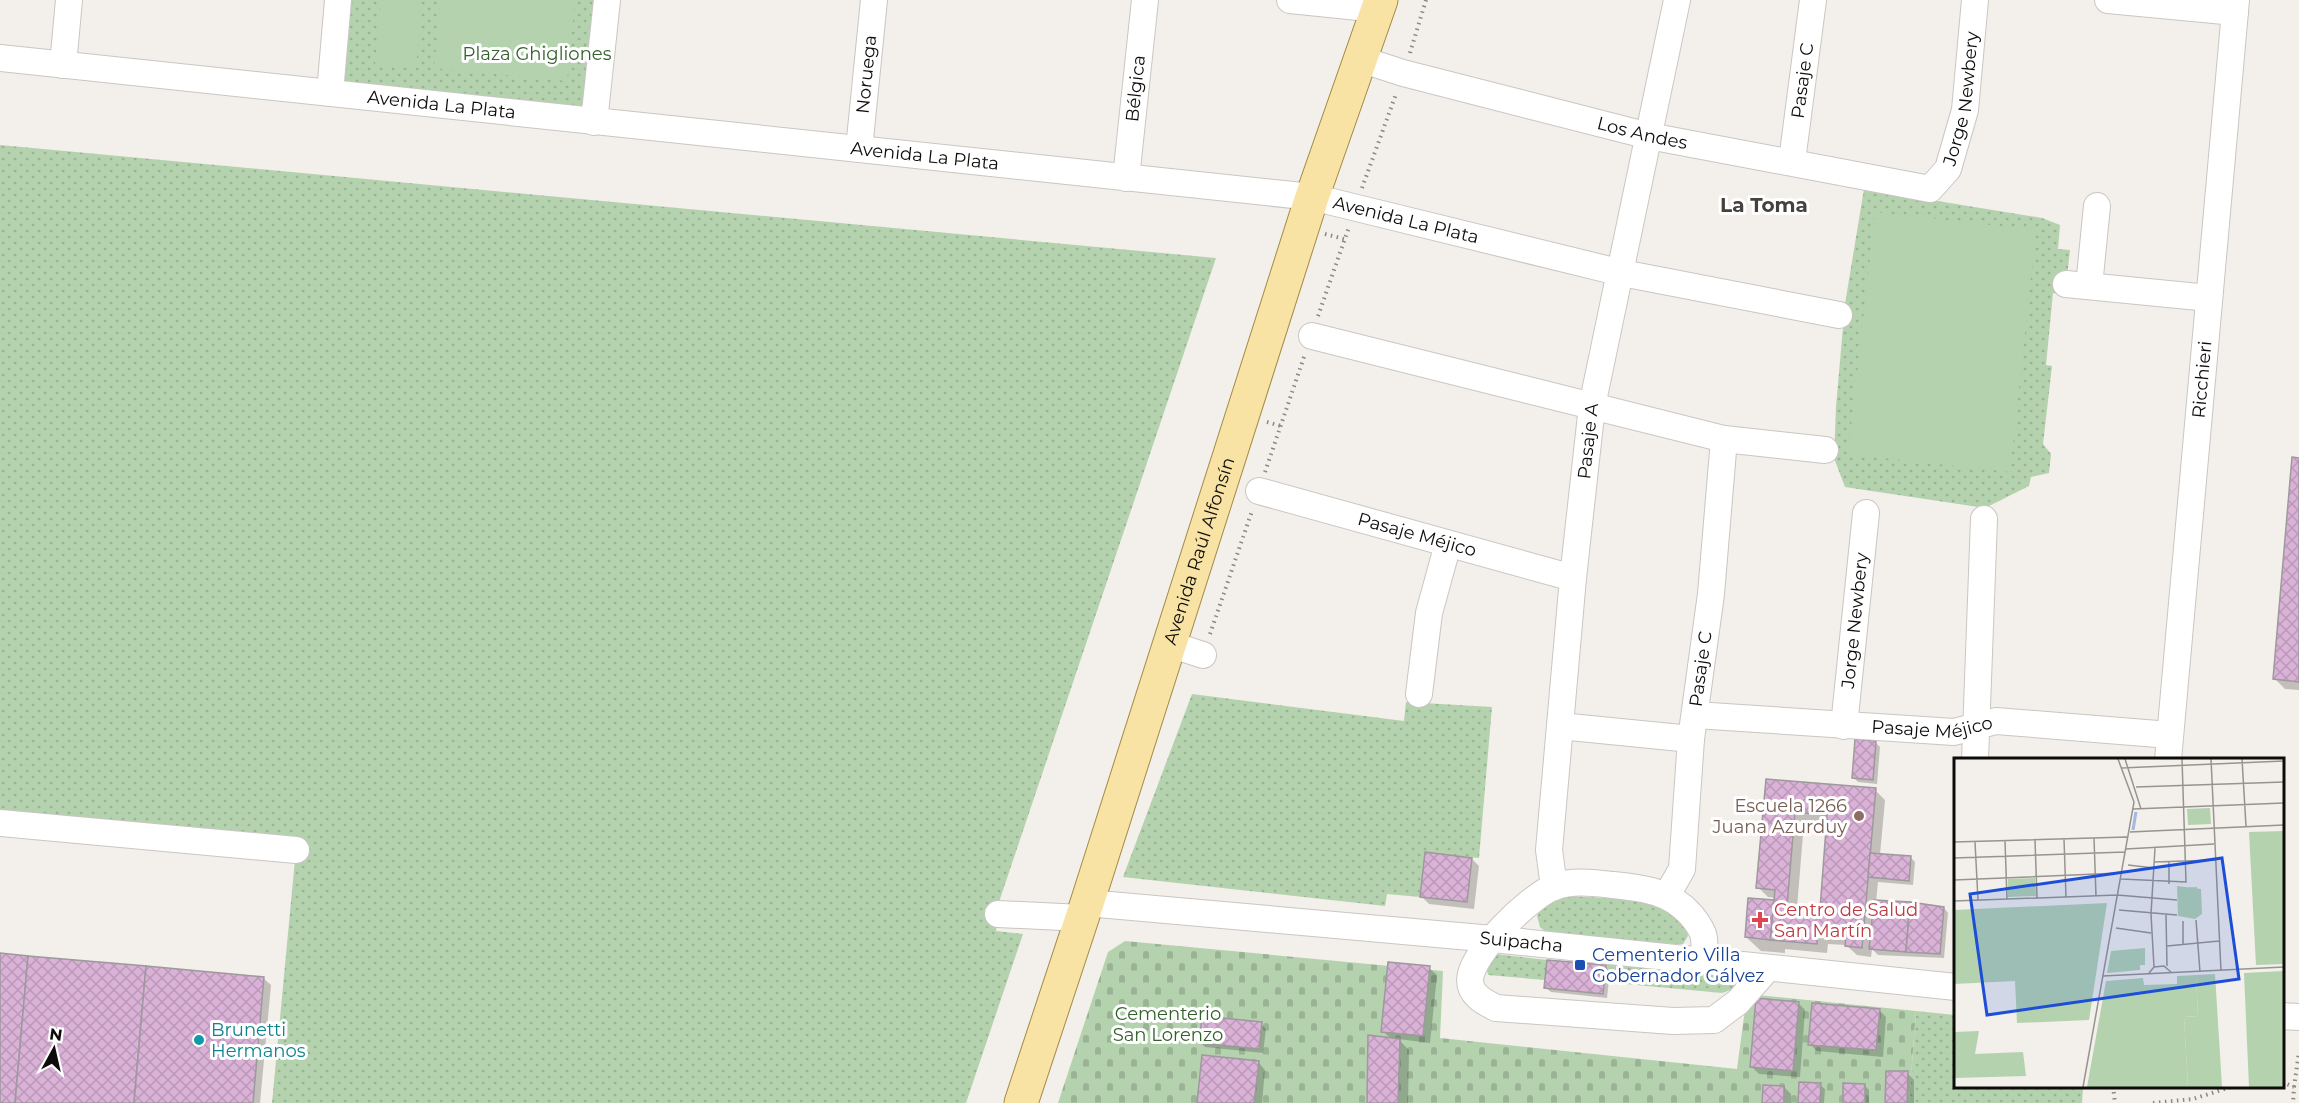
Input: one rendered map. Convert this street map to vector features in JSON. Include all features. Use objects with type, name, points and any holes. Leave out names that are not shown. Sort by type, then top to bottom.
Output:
[{"type":"main road","name":"Avenida Raúl Alfonsín","points":[[1021,1103],[1312,197],[1380,4]]},
{"type":"street","points":[[63,65],[69,0]]},
{"type":"street","points":[[330,93],[338,0]]},
{"type":"street","points":[[594,122],[607,0]]},
{"type":"street","name":"Noruega","points":[[859,150],[874,0]]},
{"type":"street","name":"Bélgica","points":[[1126,178],[1145,0]]},
{"type":"street","points":[[1290,0],[1380,4]]},
{"type":"street","name":"Pasaje A","points":[[1554,887],[1549,850],[1573,578],[1592,406],[1622,273],[1677,0]]},
{"type":"street","name":"Pasaje C","points":[[1792,161],[1813,0]]},
{"type":"street","name":"Jorge Newbery","points":[[1930,189],[1948,169],[1965,110],[1975,0]]},
{"type":"street","points":[[2108,0],[2235,6]]},
{"type":"street","name":"Ricchieri","points":[[2169,747],[2235,6]]},
{"type":"street","name":"Avenida La Plata","points":[[0,58],[1312,197],[1622,273],[1839,315]]},
{"type":"street","name":"Los Andes","points":[[1360,59],[1403,73],[1649,136],[1792,161],[1930,189]]},
{"type":"street","points":[[2097,206],[2078,285],[2209,298]]},
{"type":"street","points":[[1312,336],[1724,440],[1825,450]]},
{"type":"street","name":"Pasaje C","points":[[1667,896],[1682,869],[1693,727],[1711,594],[1724,440]]},
{"type":"street","name":"Pasaje Méjico","points":[[1259,491],[1573,578]]},
{"type":"street","name":"Jorge Newbery","points":[[1844,726],[1866,513]]},
{"type":"street","points":[[1976,758],[1984,519]]},
{"type":"street","points":[[1419,694],[1429,613],[1448,544]]},
{"type":"street","points":[[1169,644],[1203,655]]},
{"type":"street","name":"Pasaje Méjico","points":[[1560,726],[1844,726],[1954,732],[1995,721],[2169,747]]},
{"type":"street","points":[[0,823],[296,850]]},
{"type":"street","points":[[1704,961],[1704,937],[1696,920],[1682,904],[1646,888],[1585,882],[1554,887],[1526,905],[1508,921],[1474,964],[1470,981],[1477,998],[1496,1008],[1673,1021],[1714,1020],[1738,1002],[1768,968]]},
{"type":"street","name":"Suipacha","points":[[998,914],[1084,910],[1493,939],[1954,987]]},
{"type":"street","points":[[2284,1016],[2299,1017]]},
{"type":"path","points":[[2293,1103],[2299,1052]]},
{"type":"path","points":[[2284,1082],[2294,1087]]},
{"type":"path","points":[[2113,1088],[2115,1103]]},
{"type":"path","points":[[2153,1103],[2193,1099],[2228,1088]]},
{"type":"green space","name":"Plaza Ghigliones","points":[[347,0],[600,0],[588,107],[581,113],[339,82]]},
{"type":"green space","points":[[381,0],[422,0],[416,69],[375,65]]},
{"type":"green space","points":[[441,0],[575,0],[567,81],[434,68]]},
{"type":"green space","points":[[0,145],[1216,258],[1000,899],[996,931],[1023,934],[966,1103],[272,1103],[297,838],[0,810]]},
{"type":"green space","points":[[1864,189],[2042,218],[2060,225],[2058,249],[2070,250],[2065,295],[2053,293],[2046,365],[2052,366],[2043,444],[2051,454],[2049,473],[2031,477],[2029,486],[1985,508],[1845,487],[1834,458],[1845,304]]},
{"type":"green space","points":[[1875,212],[2036,230],[2010,472],[1848,454]]},
{"type":"green space","points":[[1192,694],[1404,721],[1406,702],[1492,707],[1479,858],[1425,853],[1420,897],[1387,894],[1385,906],[1123,877]]},
{"type":"green space","points":[[1568,896],[1662,903],[1687,927],[1688,936],[1683,944],[1671,944],[1547,933],[1540,927],[1537,916],[1550,902]]},
{"type":"green space","name":"Cementerio San Lorenzo","points":[[1125,941],[1443,971],[1440,1038],[1737,1069],[1747,994],[1916,1011],[1909,1103],[1058,1103],[1108,952]]},
{"type":"green space","points":[[1496,954],[1547,960],[1545,980],[1488,975],[1486,966]]},
{"type":"green space","points":[[1651,964],[1730,975],[1737,984],[1736,988],[1722,993],[1604,982],[1606,965]]},
{"type":"green space","points":[[1916,1011],[1954,1015],[1954,1088],[2083,1088],[2082,1103],[1909,1103]]},
{"type":"building","points":[[2292,457],[2299,458],[2299,682],[2273,679]]},
{"type":"building","points":[[1855,739],[1876,741],[1873,780],[1852,778]]},
{"type":"building","points":[[1766,779],[1876,788],[1862,948],[1845,946],[1846,937],[1818,934],[1817,944],[1770,940],[1775,890],[1756,888]],"holes":[[[1795,812],[1827,815],[1820,909],[1787,906]]]},
{"type":"building","points":[[1425,852],[1472,858],[1467,902],[1420,897]]},
{"type":"building","points":[[1870,853],[1911,856],[1909,881],[1868,877]]},
{"type":"building","points":[[1748,898],[1774,900],[1770,940],[1745,937]]},
{"type":"building","points":[[1874,900],[1910,902],[1906,952],[1869,949]]},
{"type":"building","points":[[1910,902],[1944,907],[1940,954],[1906,952]]},
{"type":"building","points":[[0,953],[28,956],[15,1103],[0,1103]]},
{"type":"building","points":[[28,956],[146,966],[134,1103],[15,1103]]},
{"type":"building","points":[[1547,960],[1606,965],[1603,994],[1544,988]]},
{"type":"building","points":[[1388,962],[1430,966],[1423,1036],[1381,1032]]},
{"type":"building","name":"Brunetti Hermanos","points":[[146,966],[264,977],[253,1103],[134,1103]]},
{"type":"building","points":[[1756,998],[1799,1002],[1793,1071],[1750,1067]]},
{"type":"building","points":[[1812,1003],[1880,1009],[1876,1050],[1808,1045]]},
{"type":"building","points":[[1202,1016],[1262,1022],[1259,1049],[1199,1043]]},
{"type":"building","points":[[1368,1035],[1400,1039],[1398,1103],[1367,1103]]},
{"type":"building","points":[[1202,1055],[1259,1061],[1254,1103],[1197,1103]]},
{"type":"building","points":[[1886,1071],[1908,1071],[1907,1103],[1885,1103]]},
{"type":"building","points":[[1799,1082],[1821,1083],[1820,1103],[1798,1103]]},
{"type":"building","points":[[1843,1083],[1865,1084],[1865,1103],[1843,1103]]},
{"type":"building","points":[[1763,1085],[1784,1086],[1784,1103],[1762,1103]]},
{"type":"place","name":"Escuela 1266 Juana Azurduy","points":[[1859,816]]},
{"type":"place","name":"Centro de Salud San Martín","points":[[1760,920]]},
{"type":"place","name":"Cementerio Villa Gobernador Gálvez","points":[[1580,965]]},
{"type":"place","name":"Brunetti Hermanos","points":[[199,1040]]},
{"type":"district","name":"La Toma","points":[[1764,205]]}]
